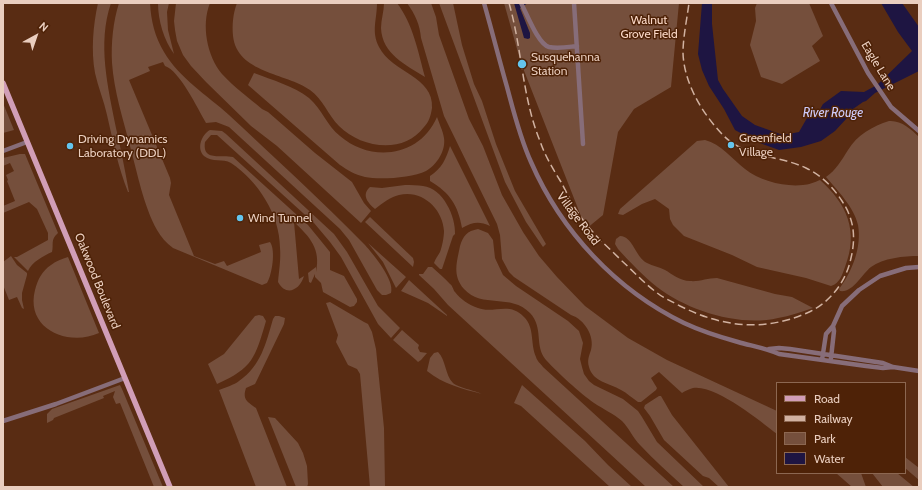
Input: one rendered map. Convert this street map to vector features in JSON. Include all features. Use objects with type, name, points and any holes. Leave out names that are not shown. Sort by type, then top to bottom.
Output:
[{"type":"main road","name":"Oakwood Boulevard","points":[[3,83],[170,487]]},
{"type":"street","name":"Village Road","points":[[484,3],[516,119],[530,162],[551,201],[577,238],[616,278],[657,308],[684,323],[739,343],[767,349],[779,354],[883,368],[919,371]]},
{"type":"street","points":[[574,3],[583,144]]},
{"type":"street","name":"Eagle Lane","points":[[830,3],[868,73],[891,107],[919,131]]},
{"type":"street","points":[[522,5],[545,45],[554,47],[577,46]]},
{"type":"street","points":[[3,151],[27,142]]},
{"type":"street","points":[[822,360],[826,334],[833,326],[842,306],[859,290],[880,276],[906,268],[919,266]]},
{"type":"street","points":[[831,361],[834,331],[833,326]]},
{"type":"street","name":"Village Road","points":[[767,349],[779,348],[832,355],[884,363],[893,368]]},
{"type":"street","points":[[3,422],[125,378]]},
{"type":"green space","points":[[98,3],[111,3],[105,34],[105,66],[129,192],[124,183],[106,110],[95,73],[93,38]]},
{"type":"green space","points":[[119,3],[150,3],[152,22],[156,35],[164,52],[177,70],[229,115],[315,195],[365,245],[387,274],[390,281],[391,293],[382,295],[377,290],[349,240],[340,229],[229,127],[216,122],[206,123],[182,82],[170,69],[165,66],[163,62],[148,67],[150,71],[129,80],[170,178],[171,183],[169,195],[194,256],[215,264],[224,261],[227,266],[261,252],[259,245],[270,242],[273,256],[272,269],[269,279],[267,283],[262,285],[173,248],[166,242],[157,230],[148,211],[138,178],[115,84],[112,63],[112,40]]},
{"type":"green space","points":[[158,3],[169,3],[167,12],[168,30],[174,54],[167,43],[162,30]]},
{"type":"green space","points":[[176,3],[210,3],[206,21],[207,40],[209,49],[217,67],[222,74],[237,88],[352,182],[364,203],[371,211],[361,223],[277,146],[251,126],[191,66],[183,55],[177,41],[174,21]]},
{"type":"green space","points":[[237,3],[377,3],[375,36],[379,47],[385,56],[420,81],[426,89],[431,97],[432,108],[427,123],[415,136],[405,142],[394,145],[370,143],[348,134],[335,122],[315,94],[310,90],[300,84],[253,65],[243,58],[236,48],[233,36],[233,19]]},
{"type":"green space","points":[[384,3],[397,3],[403,11],[414,38],[425,77],[396,58],[386,45],[382,37],[381,28]]},
{"type":"green space","points":[[407,3],[431,3],[436,17],[439,35],[469,119],[483,146],[502,195],[523,232],[539,256],[557,277],[585,306],[628,338],[667,360],[776,411],[776,433],[725,397],[702,388],[693,388],[682,393],[659,372],[651,378],[657,388],[656,390],[641,402],[638,402],[623,391],[602,382],[594,376],[588,362],[592,345],[591,339],[590,334],[584,324],[576,317],[514,277],[509,272],[502,259],[500,235],[497,224],[444,116],[415,15]]},
{"type":"green space","points":[[439,3],[453,3],[462,45],[474,84],[482,101],[496,144],[515,191],[546,244],[543,247],[526,222],[505,182]]},
{"type":"green space","name":"Walnut Grove Field","points":[[504,3],[679,3],[671,87],[634,109],[618,132],[603,215],[586,229],[521,63]]},
{"type":"green space","points":[[757,3],[809,3],[823,36],[812,46],[820,61],[782,84],[761,77],[750,45],[756,21],[755,8]]},
{"type":"green space","points":[[254,73],[297,90],[309,98],[318,107],[335,132],[352,145],[366,150],[394,152],[407,148],[419,141],[429,130],[437,117],[444,138],[444,147],[440,157],[434,165],[426,171],[413,175],[396,178],[378,178],[365,177],[355,174],[340,165],[248,85]]},
{"type":"green space","points":[[3,103],[14,130],[3,133]]},
{"type":"green space","points":[[889,121],[902,124],[919,137],[919,256],[907,256],[881,261],[871,267],[849,289],[840,291],[839,289],[848,275],[855,259],[859,242],[859,233],[856,218],[849,205],[826,177],[841,162],[856,140],[871,128]]},
{"type":"green space","points":[[210,130],[222,131],[226,134],[334,234],[347,252],[378,306],[400,328],[391,338],[378,324],[341,257],[314,223],[217,135],[211,135],[205,142],[206,152],[213,156],[233,157],[308,225],[330,252],[330,270],[344,276],[357,299],[357,302],[354,306],[350,307],[323,292],[321,283],[315,277],[315,274],[311,283],[309,282],[308,273],[316,267],[316,272],[317,257],[313,244],[294,222],[299,279],[304,276],[299,285],[292,290],[281,287],[278,282],[280,256],[279,236],[272,211],[258,189],[241,170],[231,163],[210,159],[204,156],[200,149],[200,145],[202,138]]},
{"type":"green space","points":[[705,140],[711,142],[726,152],[751,173],[765,180],[780,184],[796,185],[807,184],[820,180],[829,189],[843,209],[848,219],[850,230],[851,242],[849,254],[842,276],[837,283],[831,286],[806,278],[757,267],[732,255],[684,236],[673,225],[670,219],[669,209],[655,199],[642,204],[623,215],[618,214],[620,209],[697,141]]},
{"type":"green space","points":[[450,146],[490,226],[483,223],[476,223],[469,224],[462,228],[458,213],[452,200],[443,190],[430,181],[430,176],[438,170],[443,163]]},
{"type":"green space","points":[[25,154],[58,233],[53,240],[52,252],[35,262],[28,271],[14,257],[17,257],[48,240],[48,233],[37,209],[29,202],[3,213],[3,206],[15,201],[6,175],[14,171],[10,163],[3,166],[3,158]]},
{"type":"green space","points":[[419,185],[437,192],[447,204],[451,212],[455,227],[455,234],[442,269],[434,263],[442,245],[444,236],[443,223],[440,215],[430,202],[416,195],[399,195],[387,200],[375,209],[366,199],[367,190],[370,187],[382,188]]},
{"type":"green space","points":[[370,217],[413,258],[413,267],[365,222]]},
{"type":"green space","points":[[478,229],[488,233],[493,240],[495,258],[503,275],[516,286],[568,321],[579,331],[583,343],[580,359],[584,374],[589,381],[623,399],[638,411],[657,442],[704,487],[684,487],[640,445],[622,421],[588,399],[569,383],[546,360],[540,349],[537,325],[530,313],[522,307],[514,304],[479,298],[471,295],[464,289],[458,279],[456,268],[460,246],[466,234]]},
{"type":"green space","points":[[620,236],[628,239],[643,260],[647,263],[665,270],[683,280],[693,281],[717,278],[775,294],[792,297],[813,308],[787,316],[763,320],[731,318],[699,310],[670,296],[642,274],[615,244],[616,239]]},
{"type":"green space","points":[[368,243],[406,277],[396,288],[383,262]]},
{"type":"green space","points":[[11,256],[17,265],[27,273],[22,293],[24,309],[22,308],[17,297],[9,300],[3,285],[3,262]]},
{"type":"green space","points":[[68,257],[99,333],[87,337],[75,338],[62,336],[43,324],[36,315],[34,304],[35,290],[41,276],[45,270],[53,264]]},
{"type":"green space","points":[[428,267],[432,267],[451,285],[459,297],[471,305],[490,310],[507,309],[519,312],[530,326],[534,352],[538,361],[543,367],[674,487],[646,487],[448,305],[419,275],[423,274]]},
{"type":"green space","points":[[409,280],[447,316],[428,303],[401,291]]},
{"type":"green space","points":[[330,302],[368,324],[372,332],[376,349],[384,428],[385,487],[370,487],[360,374],[357,369],[348,365],[336,342],[338,335],[326,303]]},
{"type":"green space","points":[[255,316],[263,316],[266,321],[259,344],[251,360],[238,373],[217,384],[208,364],[224,354]]},
{"type":"green space","points":[[275,316],[285,318],[284,324],[255,384],[246,388],[245,398],[256,408],[287,487],[256,487],[219,390],[237,382],[253,368],[262,353]]},
{"type":"green space","points":[[402,330],[419,345],[418,348],[420,352],[427,353],[418,362],[393,340]]},
{"type":"green space","points":[[438,352],[443,359],[448,376],[453,383],[482,394],[446,383],[427,371],[430,358],[434,353]]},
{"type":"green space","points":[[120,385],[163,487],[154,487],[120,403],[116,404],[113,397],[115,391],[103,396],[104,398],[54,418],[47,423],[47,414],[52,409]]},
{"type":"green space","points":[[522,385],[585,441],[632,487],[610,487],[521,406],[514,403]]},
{"type":"green space","points":[[661,396],[672,415],[729,487],[719,487],[709,478],[703,476],[664,440],[644,408],[645,405]]},
{"type":"green space","points":[[268,417],[275,418],[298,443],[307,466],[307,487],[296,487]]},
{"type":"green space","points":[[906,458],[919,468],[919,480],[906,469]]},
{"type":"green space","points":[[837,474],[861,474],[866,487],[852,487]]},
{"type":"green space","points":[[873,474],[898,474],[914,487],[883,487]]},
{"type":"water","points":[[514,3],[528,3],[520,8],[530,33],[530,38],[528,39],[524,38]]},
{"type":"water","name":"River Rouge","points":[[702,3],[712,3],[712,24],[718,80],[723,89],[742,116],[755,125],[783,135],[799,132],[807,118],[818,113],[823,104],[841,91],[864,92],[877,85],[912,51],[898,32],[881,3],[902,3],[919,27],[919,71],[875,93],[853,109],[835,131],[821,141],[801,147],[779,150],[757,142],[735,130],[724,109],[709,86],[702,70],[698,54]]},
{"type":"railway","points":[[509,3],[517,37],[529,107],[542,147],[576,210],[595,234],[643,281],[664,298],[696,313],[711,319],[743,324],[759,325],[791,319],[807,313],[823,304],[830,298],[841,283],[849,267],[853,250],[854,235],[851,221],[846,208],[831,186],[817,174],[796,164],[741,148],[722,134],[708,117],[695,97],[684,64],[683,53],[689,3]]},
{"type":"place","name":"Susquehanna Station","points":[[522,64]]},
{"type":"place","name":"Greenfield Village","points":[[731,145]]},
{"type":"place","name":"Driving Dynamics Laboratory (DDL)","points":[[70,146]]},
{"type":"place","name":"Wind Tunnel","points":[[240,218]]}]
